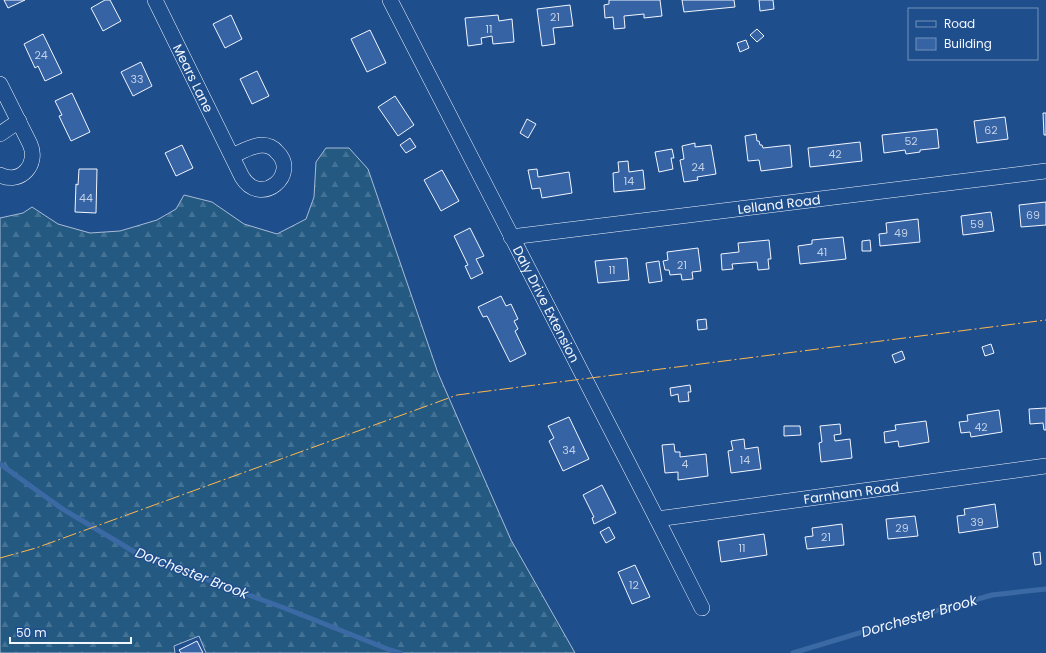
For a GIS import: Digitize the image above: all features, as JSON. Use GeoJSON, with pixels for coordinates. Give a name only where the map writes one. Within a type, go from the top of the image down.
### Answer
{"type":"FeatureCollection","features":[{"type":"Feature","properties":{"kind":"street","name":"Mears Lane"},"geometry":{"type":"LineString","coordinates":[[156,0],[232,156]]}},
{"type":"Feature","properties":{"kind":"street","name":"Daly Drive Extension"},"geometry":{"type":"LineString","coordinates":[[390,0],[702,608]]}},
{"type":"Feature","properties":{"kind":"street"},"geometry":{"type":"LineString","coordinates":[[0,84],[32,148],[33,153],[32,162],[28,170],[16,177],[7,178],[0,175]]}},
{"type":"Feature","properties":{"kind":"street"},"geometry":{"type":"LineString","coordinates":[[0,134],[19,121]]}},
{"type":"Feature","properties":{"kind":"street","name":"Lelland Road"},"geometry":{"type":"LineString","coordinates":[[511,237],[1046,171]]}},
{"type":"Feature","properties":{"kind":"street","name":"Farnham Road"},"geometry":{"type":"LineString","coordinates":[[657,519],[1046,466]]}},
{"type":"Feature","properties":{"kind":"green space"},"geometry":{"type":"Polygon","coordinates":[[[326,148],[349,148],[368,169],[438,373],[511,540],[575,653],[206,653],[199,636],[174,646],[175,653],[0,653],[0,218],[23,213],[32,207],[58,224],[90,233],[120,231],[157,220],[176,209],[184,195],[212,202],[244,224],[277,234],[306,219],[314,197],[316,162],[326,148]]]}},
{"type":"Feature","properties":{"kind":"building"},"geometry":{"type":"Polygon","coordinates":[[[4,0],[25,0],[8,8],[4,0]]]}},
{"type":"Feature","properties":{"kind":"building"},"geometry":{"type":"Polygon","coordinates":[[[105,0],[110,0],[121,21],[103,31],[91,8],[105,0]]]}},
{"type":"Feature","properties":{"kind":"building"},"geometry":{"type":"Polygon","coordinates":[[[609,0],[660,0],[662,16],[644,18],[644,14],[624,16],[625,28],[614,29],[613,17],[605,18],[604,5],[609,4],[609,0]]]}},
{"type":"Feature","properties":{"kind":"building"},"geometry":{"type":"Polygon","coordinates":[[[682,0],[734,0],[735,7],[684,12],[682,0]]]}},
{"type":"Feature","properties":{"kind":"building"},"geometry":{"type":"Polygon","coordinates":[[[759,0],[773,0],[774,9],[760,11],[759,0]]]}},
{"type":"Feature","properties":{"kind":"building"},"geometry":{"type":"Polygon","coordinates":[[[570,5],[573,26],[553,28],[555,44],[542,46],[537,9],[570,5]]]}},
{"type":"Feature","properties":{"kind":"building"},"geometry":{"type":"Polygon","coordinates":[[[231,15],[242,39],[225,48],[213,24],[231,15]]]}},
{"type":"Feature","properties":{"kind":"building"},"geometry":{"type":"Polygon","coordinates":[[[498,15],[499,21],[512,19],[514,42],[493,44],[492,36],[481,38],[482,44],[468,46],[465,18],[498,15]]]}},
{"type":"Feature","properties":{"kind":"building"},"geometry":{"type":"Polygon","coordinates":[[[757,29],[764,36],[757,42],[750,35],[757,29]]]}},
{"type":"Feature","properties":{"kind":"building"},"geometry":{"type":"Polygon","coordinates":[[[370,30],[386,63],[367,72],[351,39],[370,30]]]}},
{"type":"Feature","properties":{"kind":"building"},"geometry":{"type":"Polygon","coordinates":[[[43,34],[62,73],[45,81],[38,66],[35,68],[24,44],[43,34]]]}},
{"type":"Feature","properties":{"kind":"building"},"geometry":{"type":"Polygon","coordinates":[[[746,40],[749,48],[740,52],[737,43],[746,40]]]}},
{"type":"Feature","properties":{"kind":"building"},"geometry":{"type":"Polygon","coordinates":[[[141,62],[152,86],[133,96],[121,72],[141,62]]]}},
{"type":"Feature","properties":{"kind":"building"},"geometry":{"type":"Polygon","coordinates":[[[257,71],[269,96],[252,104],[240,79],[257,71]]]}},
{"type":"Feature","properties":{"kind":"building"},"geometry":{"type":"Polygon","coordinates":[[[72,93],[90,132],[71,141],[59,116],[62,115],[55,101],[72,93]]]}},
{"type":"Feature","properties":{"kind":"building"},"geometry":{"type":"Polygon","coordinates":[[[395,96],[414,125],[398,136],[378,107],[395,96]]]}},
{"type":"Feature","properties":{"kind":"building"},"geometry":{"type":"Polygon","coordinates":[[[1043,113],[1046,113],[1046,135],[1044,135],[1043,113]]]}},
{"type":"Feature","properties":{"kind":"building"},"geometry":{"type":"Polygon","coordinates":[[[1005,117],[1008,139],[977,143],[974,121],[1005,117]]]}},
{"type":"Feature","properties":{"kind":"building"},"geometry":{"type":"Polygon","coordinates":[[[527,119],[536,124],[528,138],[520,133],[527,119]]]}},
{"type":"Feature","properties":{"kind":"building"},"geometry":{"type":"Polygon","coordinates":[[[937,129],[939,148],[920,150],[920,152],[906,154],[905,150],[884,153],[882,135],[937,129]]]}},
{"type":"Feature","properties":{"kind":"building"},"geometry":{"type":"Polygon","coordinates":[[[756,134],[757,141],[759,141],[763,148],[790,145],[792,167],[761,171],[759,160],[748,161],[745,136],[756,134]]]}},
{"type":"Feature","properties":{"kind":"building"},"geometry":{"type":"Polygon","coordinates":[[[410,138],[416,147],[406,153],[400,145],[410,138]]]}},
{"type":"Feature","properties":{"kind":"building"},"geometry":{"type":"Polygon","coordinates":[[[860,142],[862,161],[810,167],[808,148],[860,142]]]}},
{"type":"Feature","properties":{"kind":"building"},"geometry":{"type":"Polygon","coordinates":[[[695,143],[695,147],[711,145],[716,174],[697,177],[698,180],[684,182],[680,160],[684,159],[682,146],[695,143]]]}},
{"type":"Feature","properties":{"kind":"building"},"geometry":{"type":"Polygon","coordinates":[[[182,145],[193,168],[176,176],[165,153],[182,145]]]}},
{"type":"Feature","properties":{"kind":"building"},"geometry":{"type":"Polygon","coordinates":[[[672,149],[674,158],[671,158],[673,169],[659,172],[655,152],[672,149]]]}},
{"type":"Feature","properties":{"kind":"building"},"geometry":{"type":"Polygon","coordinates":[[[628,161],[629,172],[643,170],[645,189],[614,192],[613,173],[619,172],[618,162],[628,161]]]}},
{"type":"Feature","properties":{"kind":"building"},"geometry":{"type":"Polygon","coordinates":[[[79,169],[97,169],[96,213],[75,212],[76,184],[78,185],[79,169]]]}},
{"type":"Feature","properties":{"kind":"building"},"geometry":{"type":"Polygon","coordinates":[[[537,169],[538,177],[569,172],[572,193],[542,198],[540,188],[532,189],[528,170],[537,169]]]}},
{"type":"Feature","properties":{"kind":"building"},"geometry":{"type":"Polygon","coordinates":[[[442,170],[459,201],[441,211],[424,180],[442,170]]]}},
{"type":"Feature","properties":{"kind":"building"},"geometry":{"type":"Polygon","coordinates":[[[1046,202],[1046,225],[1021,227],[1019,205],[1046,202]]]}},
{"type":"Feature","properties":{"kind":"building"},"geometry":{"type":"Polygon","coordinates":[[[991,212],[994,231],[963,235],[961,216],[991,212]]]}},
{"type":"Feature","properties":{"kind":"building"},"geometry":{"type":"Polygon","coordinates":[[[918,219],[920,242],[880,246],[879,234],[887,233],[886,223],[918,219]]]}},
{"type":"Feature","properties":{"kind":"building"},"geometry":{"type":"Polygon","coordinates":[[[470,228],[484,256],[476,259],[483,273],[471,279],[465,266],[468,265],[454,236],[470,228]]]}},
{"type":"Feature","properties":{"kind":"building"},"geometry":{"type":"Polygon","coordinates":[[[843,237],[846,259],[800,264],[798,246],[812,244],[812,240],[843,237]]]}},
{"type":"Feature","properties":{"kind":"building"},"geometry":{"type":"Polygon","coordinates":[[[769,240],[771,259],[768,259],[769,269],[758,270],[757,262],[732,264],[733,269],[722,270],[721,254],[739,252],[738,243],[769,240]]]}},
{"type":"Feature","properties":{"kind":"building"},"geometry":{"type":"Polygon","coordinates":[[[870,240],[871,251],[862,251],[862,241],[870,240]]]}},
{"type":"Feature","properties":{"kind":"building"},"geometry":{"type":"Polygon","coordinates":[[[698,248],[701,271],[692,272],[693,279],[682,280],[681,274],[670,275],[669,270],[665,270],[663,261],[668,260],[667,252],[698,248]]]}},
{"type":"Feature","properties":{"kind":"building"},"geometry":{"type":"Polygon","coordinates":[[[627,258],[629,280],[598,283],[595,261],[627,258]]]}},
{"type":"Feature","properties":{"kind":"building"},"geometry":{"type":"Polygon","coordinates":[[[659,261],[662,281],[649,283],[646,263],[659,261]]]}},
{"type":"Feature","properties":{"kind":"building"},"geometry":{"type":"Polygon","coordinates":[[[501,296],[506,306],[511,304],[518,319],[514,321],[518,329],[515,331],[526,354],[510,362],[487,316],[483,317],[478,307],[501,296]]]}},
{"type":"Feature","properties":{"kind":"building"},"geometry":{"type":"Polygon","coordinates":[[[706,319],[707,329],[698,330],[697,320],[706,319]]]}},
{"type":"Feature","properties":{"kind":"building"},"geometry":{"type":"Polygon","coordinates":[[[991,344],[994,353],[985,356],[982,347],[991,344]]]}},
{"type":"Feature","properties":{"kind":"building"},"geometry":{"type":"Polygon","coordinates":[[[902,351],[905,359],[895,363],[892,355],[902,351]]]}},
{"type":"Feature","properties":{"kind":"building"},"geometry":{"type":"Polygon","coordinates":[[[690,385],[691,392],[688,392],[689,401],[679,402],[678,394],[671,396],[670,388],[690,385]]]}},
{"type":"Feature","properties":{"kind":"building"},"geometry":{"type":"Polygon","coordinates":[[[1046,408],[1046,430],[1044,430],[1043,423],[1030,424],[1029,409],[1046,408]]]}},
{"type":"Feature","properties":{"kind":"building"},"geometry":{"type":"Polygon","coordinates":[[[999,410],[1002,432],[971,437],[970,432],[961,433],[959,422],[968,421],[967,415],[999,410]]]}},
{"type":"Feature","properties":{"kind":"building"},"geometry":{"type":"Polygon","coordinates":[[[569,417],[589,459],[563,471],[549,441],[554,438],[548,426],[569,417]]]}},
{"type":"Feature","properties":{"kind":"building"},"geometry":{"type":"Polygon","coordinates":[[[926,421],[929,442],[899,447],[898,441],[885,443],[884,432],[896,430],[895,425],[926,421]]]}},
{"type":"Feature","properties":{"kind":"building"},"geometry":{"type":"Polygon","coordinates":[[[840,424],[841,434],[834,435],[835,441],[850,439],[852,458],[821,462],[819,443],[822,442],[820,426],[840,424]]]}},
{"type":"Feature","properties":{"kind":"building"},"geometry":{"type":"Polygon","coordinates":[[[784,426],[800,426],[801,435],[784,436],[784,426]]]}},
{"type":"Feature","properties":{"kind":"building"},"geometry":{"type":"Polygon","coordinates":[[[744,439],[745,449],[758,447],[761,469],[731,473],[728,451],[733,450],[731,441],[744,439]]]}},
{"type":"Feature","properties":{"kind":"building"},"geometry":{"type":"Polygon","coordinates":[[[674,444],[675,452],[680,452],[680,457],[706,454],[708,476],[678,480],[678,472],[665,473],[662,445],[674,444]]]}},
{"type":"Feature","properties":{"kind":"building"},"geometry":{"type":"Polygon","coordinates":[[[602,485],[616,513],[594,524],[592,518],[594,517],[583,495],[602,485]]]}},
{"type":"Feature","properties":{"kind":"building"},"geometry":{"type":"Polygon","coordinates":[[[995,504],[998,527],[959,533],[957,516],[965,515],[964,509],[995,504]]]}},
{"type":"Feature","properties":{"kind":"building"},"geometry":{"type":"Polygon","coordinates":[[[915,516],[918,536],[888,539],[886,519],[915,516]]]}},
{"type":"Feature","properties":{"kind":"building"},"geometry":{"type":"Polygon","coordinates":[[[842,524],[844,545],[807,549],[805,537],[813,536],[812,528],[842,524]]]}},
{"type":"Feature","properties":{"kind":"building"},"geometry":{"type":"Polygon","coordinates":[[[609,527],[615,538],[606,543],[600,532],[609,527]]]}},
{"type":"Feature","properties":{"kind":"building"},"geometry":{"type":"Polygon","coordinates":[[[764,534],[767,555],[721,562],[718,541],[764,534]]]}},
{"type":"Feature","properties":{"kind":"building"},"geometry":{"type":"Polygon","coordinates":[[[1040,552],[1041,564],[1035,565],[1033,553],[1040,552]]]}},
{"type":"Feature","properties":{"kind":"building"},"geometry":{"type":"Polygon","coordinates":[[[635,565],[650,597],[632,604],[618,572],[635,565]]]}},
{"type":"Feature","properties":{"kind":"building"},"geometry":{"type":"Polygon","coordinates":[[[197,641],[203,653],[181,653],[179,650],[197,641]]]}},
{"type":"Feature","properties":{"kind":"waterway","name":"Dorchester Brook"},"geometry":{"type":"LineString","coordinates":[[0,464],[61,508],[138,554],[287,609],[400,653]]}},
{"type":"Feature","properties":{"kind":"waterway","name":"Dorchester Brook"},"geometry":{"type":"LineString","coordinates":[[793,653],[992,595],[1046,589]]}},
{"type":"Feature","properties":{"kind":"power"},"geometry":{"type":"LineString","coordinates":[[0,558],[36,548],[457,395],[1046,320]]}}]}
